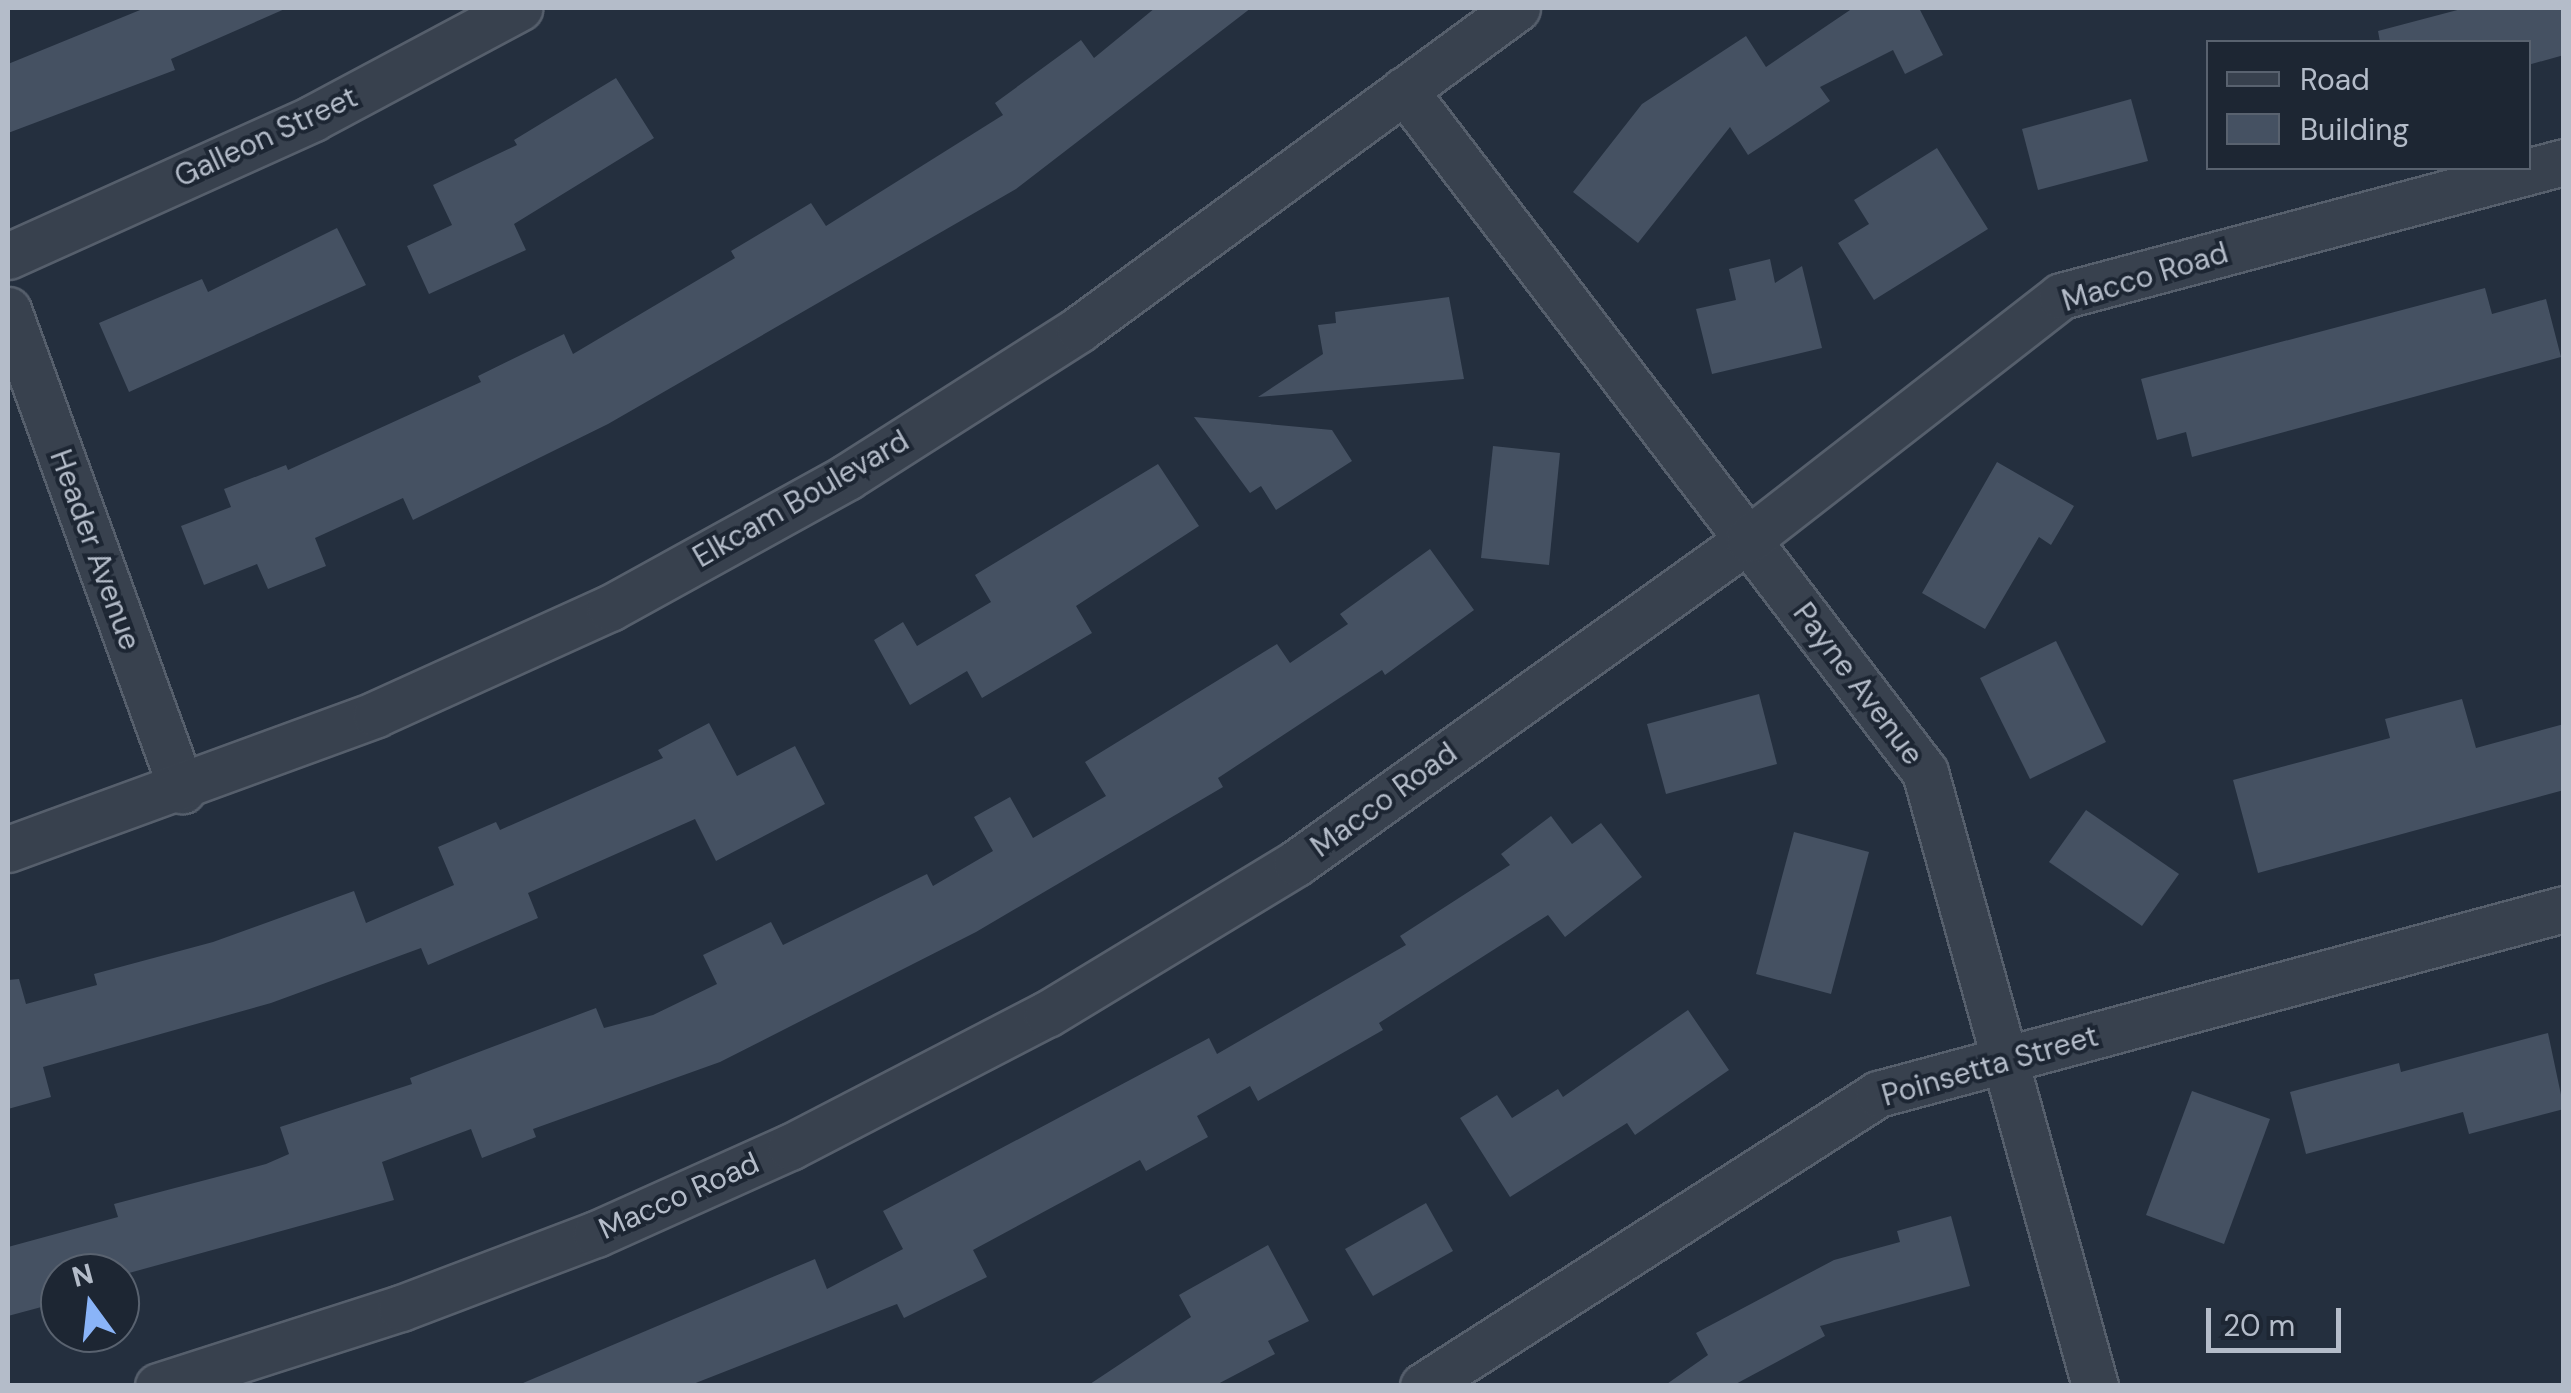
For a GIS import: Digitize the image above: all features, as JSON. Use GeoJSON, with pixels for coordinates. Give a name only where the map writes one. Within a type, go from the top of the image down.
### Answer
{"type":"FeatureCollection","features":[{"type":"Feature","properties":{"kind":"street","name":"Galleon Street"},"geometry":{"type":"LineString","coordinates":[[8,256],[313,118],[519,8]]}},
{"type":"Feature","properties":{"kind":"street","name":"Elkcam Boulevard"},"geometry":{"type":"LineString","coordinates":[[8,850],[182,790],[376,714],[610,608],[847,477],[1080,330],[1517,8]]}},
{"type":"Feature","properties":{"kind":"street","name":"Payne Avenue"},"geometry":{"type":"LineString","coordinates":[[1404,90],[1925,772],[2094,1386]]}},
{"type":"Feature","properties":{"kind":"street","name":"Macco Road"},"geometry":{"type":"LineString","coordinates":[[158,1386],[401,1308],[596,1234],[790,1147],[1047,1014],[1296,863],[1749,539],[2061,296],[2564,162]]}},
{"type":"Feature","properties":{"kind":"street","name":"Header Avenue"},"geometry":{"type":"LineString","coordinates":[[8,310],[182,790]]}},
{"type":"Feature","properties":{"kind":"street","name":"Poinsetta Street"},"geometry":{"type":"LineString","coordinates":[[1423,1386],[1878,1094],[2564,909]]}},
{"type":"Feature","properties":{"kind":"building"},"geometry":{"type":"Polygon","coordinates":[[[145,8],[287,8],[171,59],[175,70],[8,133],[8,64],[145,8]]]}},
{"type":"Feature","properties":{"kind":"building"},"geometry":{"type":"Polygon","coordinates":[[[1155,8],[1251,8],[1016,189],[608,424],[413,520],[403,498],[315,538],[326,566],[268,589],[257,564],[204,585],[181,526],[231,507],[224,489],[286,465],[288,470],[481,382],[478,376],[564,334],[573,354],[735,258],[731,251],[811,203],[826,226],[1003,115],[995,103],[1081,40],[1094,58],[1155,8]]]}},
{"type":"Feature","properties":{"kind":"building"},"geometry":{"type":"Polygon","coordinates":[[[1853,8],[1919,8],[1943,55],[1905,74],[1893,50],[1820,87],[1830,101],[1748,155],[1730,127],[1638,243],[1573,192],[1642,104],[1746,36],[1766,67],[1853,8]]]}},
{"type":"Feature","properties":{"kind":"building"},"geometry":{"type":"Polygon","coordinates":[[[2465,8],[2564,8],[2564,55],[2531,64],[2531,40],[2380,40],[2378,31],[2465,8]]]}},
{"type":"Feature","properties":{"kind":"building"},"geometry":{"type":"Polygon","coordinates":[[[616,78],[654,138],[514,224],[526,250],[429,294],[407,246],[452,225],[433,185],[517,145],[514,140],[616,78]]]}},
{"type":"Feature","properties":{"kind":"building"},"geometry":{"type":"Polygon","coordinates":[[[2131,99],[2148,161],[2038,190],[2022,129],[2131,99]]]}},
{"type":"Feature","properties":{"kind":"building"},"geometry":{"type":"Polygon","coordinates":[[[1937,148],[1988,229],[1874,300],[1838,243],[1869,224],[1854,200],[1937,148]]]}},
{"type":"Feature","properties":{"kind":"building"},"geometry":{"type":"Polygon","coordinates":[[[337,228],[366,285],[129,392],[99,323],[202,279],[208,292],[337,228]]]}},
{"type":"Feature","properties":{"kind":"building"},"geometry":{"type":"Polygon","coordinates":[[[1770,259],[1775,283],[1802,266],[1822,348],[1712,374],[1696,309],[1736,300],[1729,269],[1770,259]]]}},
{"type":"Feature","properties":{"kind":"building"},"geometry":{"type":"Polygon","coordinates":[[[2485,288],[2492,314],[2546,299],[2561,357],[2192,457],[2186,432],[2157,440],[2141,379],[2485,288]]]}},
{"type":"Feature","properties":{"kind":"building"},"geometry":{"type":"Polygon","coordinates":[[[1449,297],[1464,379],[1258,397],[1323,354],[1318,325],[1336,323],[1335,312],[1449,297]]]}},
{"type":"Feature","properties":{"kind":"building"},"geometry":{"type":"Polygon","coordinates":[[[1194,417],[1332,430],[1352,461],[1276,510],[1261,486],[1250,493],[1194,417]]]}},
{"type":"Feature","properties":{"kind":"building"},"geometry":{"type":"Polygon","coordinates":[[[1493,446],[1560,453],[1549,565],[1481,558],[1493,446]]]}},
{"type":"Feature","properties":{"kind":"building"},"geometry":{"type":"Polygon","coordinates":[[[1997,462],[2074,506],[2051,545],[2039,537],[1985,629],[1922,593],[1997,462]]]}},
{"type":"Feature","properties":{"kind":"building"},"geometry":{"type":"Polygon","coordinates":[[[1158,464],[1199,526],[1076,606],[1092,633],[982,698],[967,671],[910,705],[874,640],[903,622],[917,646],[991,602],[975,575],[1158,464]]]}},
{"type":"Feature","properties":{"kind":"building"},"geometry":{"type":"Polygon","coordinates":[[[1430,549],[1474,610],[1385,675],[1382,670],[1218,778],[1223,787],[976,932],[720,1062],[533,1129],[536,1137],[482,1158],[471,1129],[382,1162],[394,1200],[140,1270],[140,1253],[40,1253],[40,1307],[8,1316],[8,1247],[118,1217],[114,1204],[266,1164],[289,1154],[280,1127],[412,1084],[410,1078],[596,1008],[604,1028],[653,1015],[717,984],[703,955],[771,922],[783,945],[927,874],[933,886],[993,851],[974,817],[1010,797],[1033,838],[1106,796],[1085,762],[1277,644],[1290,663],[1348,624],[1340,614],[1430,549]]]}},
{"type":"Feature","properties":{"kind":"building"},"geometry":{"type":"Polygon","coordinates":[[[2056,641],[2106,742],[2030,779],[1980,678],[2056,641]]]}},
{"type":"Feature","properties":{"kind":"building"},"geometry":{"type":"Polygon","coordinates":[[[1759,694],[1777,764],[1666,794],[1647,724],[1759,694]]]}},
{"type":"Feature","properties":{"kind":"building"},"geometry":{"type":"Polygon","coordinates":[[[2462,699],[2476,748],[2564,724],[2564,790],[2258,873],[2233,780],[2390,738],[2385,719],[2462,699]]]}},
{"type":"Feature","properties":{"kind":"building"},"geometry":{"type":"Polygon","coordinates":[[[709,723],[737,776],[795,746],[825,804],[716,861],[695,819],[528,893],[538,918],[428,965],[421,948],[271,1003],[43,1067],[51,1097],[8,1109],[8,980],[19,979],[26,1004],[97,985],[94,974],[213,942],[354,891],[366,923],[454,885],[438,847],[496,822],[500,830],[663,758],[658,750],[709,723]]]}},
{"type":"Feature","properties":{"kind":"building"},"geometry":{"type":"Polygon","coordinates":[[[2086,810],[2179,874],[2142,926],[2049,862],[2086,810]]]}},
{"type":"Feature","properties":{"kind":"building"},"geometry":{"type":"Polygon","coordinates":[[[1551,816],[1572,844],[1601,823],[1642,877],[1565,937],[1548,915],[1379,1023],[1383,1030],[1258,1101],[1250,1086],[1197,1116],[1208,1137],[1146,1171],[1140,1160],[973,1250],[987,1277],[904,1318],[897,1304],[688,1386],[516,1386],[815,1259],[827,1289],[903,1249],[883,1211],[1209,1038],[1217,1054],[1406,945],[1400,936],[1510,865],[1501,854],[1551,816]]]}},
{"type":"Feature","properties":{"kind":"building"},"geometry":{"type":"Polygon","coordinates":[[[1794,832],[1869,852],[1831,994],[1756,974],[1794,832]]]}},
{"type":"Feature","properties":{"kind":"building"},"geometry":{"type":"Polygon","coordinates":[[[1688,1010],[1729,1070],[1635,1135],[1627,1123],[1510,1197],[1460,1118],[1497,1095],[1512,1118],[1558,1089],[1563,1097],[1688,1010]]]}},
{"type":"Feature","properties":{"kind":"building"},"geometry":{"type":"Polygon","coordinates":[[[2548,1033],[2564,1109],[2469,1134],[2463,1112],[2306,1154],[2290,1092],[2399,1063],[2401,1072],[2548,1033]]]}},
{"type":"Feature","properties":{"kind":"building"},"geometry":{"type":"Polygon","coordinates":[[[2192,1091],[2270,1119],[2224,1244],[2146,1215],[2192,1091]]]}},
{"type":"Feature","properties":{"kind":"building"},"geometry":{"type":"Polygon","coordinates":[[[1426,1203],[1453,1251],[1373,1296],[1345,1249],[1426,1203]]]}},
{"type":"Feature","properties":{"kind":"building"},"geometry":{"type":"Polygon","coordinates":[[[1951,1216],[1970,1286],[1820,1326],[1825,1336],[1732,1386],[1664,1386],[1708,1355],[1696,1333],[1834,1260],[1900,1242],[1897,1231],[1951,1216]]]}},
{"type":"Feature","properties":{"kind":"building"},"geometry":{"type":"Polygon","coordinates":[[[1268,1245],[1309,1321],[1268,1341],[1275,1354],[1214,1386],[1087,1386],[1191,1317],[1179,1295],[1268,1245]]]}}]}
